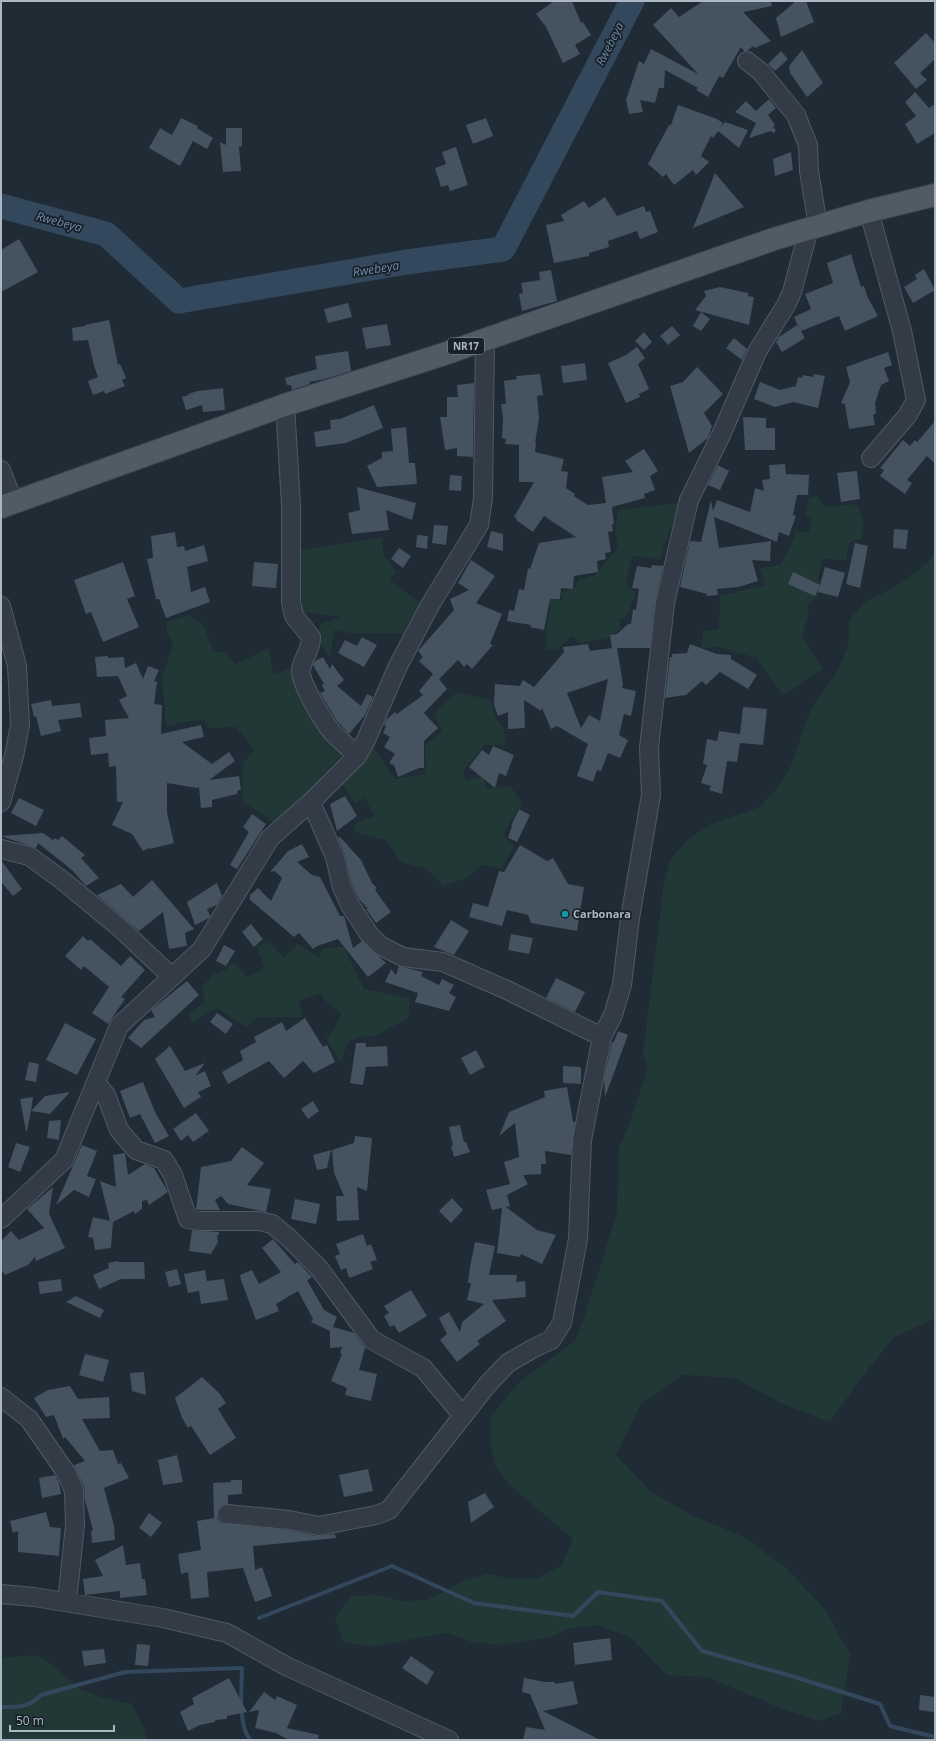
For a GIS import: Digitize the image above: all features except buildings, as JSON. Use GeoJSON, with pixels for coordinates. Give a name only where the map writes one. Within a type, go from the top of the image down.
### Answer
{"type":"FeatureCollection","features":[{"type":"Feature","properties":{"kind":"main road","name":"NR17"},"geometry":{"type":"LineString","coordinates":[[7,504],[164,450],[285,405],[485,339],[814,227],[869,211],[935,195]]}},
{"type":"Feature","properties":{"kind":"street"},"geometry":{"type":"LineString","coordinates":[[227,1514],[289,1520],[319,1526],[376,1515],[389,1510],[463,1416],[508,1363],[551,1340],[562,1323],[578,1239],[582,1140],[602,1037],[613,1015],[622,985],[630,918],[651,795],[649,748],[665,603],[689,500],[721,435],[757,352],[786,305],[792,292],[814,227],[808,144],[796,115],[761,72],[748,61]]}},
{"type":"Feature","properties":{"kind":"street"},"geometry":{"type":"LineString","coordinates":[[869,211],[902,331],[916,400],[907,416],[871,458]]}},
{"type":"Feature","properties":{"kind":"street"},"geometry":{"type":"LineString","coordinates":[[1,1219],[64,1160],[119,1026],[202,949],[270,838],[311,802],[357,756],[366,740],[397,668],[430,605],[479,525],[483,498],[485,339]]}},
{"type":"Feature","properties":{"kind":"street"},"geometry":{"type":"LineString","coordinates":[[285,405],[291,505],[292,607],[294,616],[312,637],[311,647],[301,668],[302,676],[306,689],[332,731],[357,756]]}},
{"type":"Feature","properties":{"kind":"street"},"geometry":{"type":"LineString","coordinates":[[1,470],[7,504]]}},
{"type":"Feature","properties":{"kind":"street"},"geometry":{"type":"LineString","coordinates":[[1,606],[17,666],[20,725],[14,756],[1,802]]}},
{"type":"Feature","properties":{"kind":"street"},"geometry":{"type":"LineString","coordinates":[[311,802],[336,857],[344,893],[369,934],[381,946],[403,957],[443,962],[507,990],[602,1037]]}},
{"type":"Feature","properties":{"kind":"street"},"geometry":{"type":"LineString","coordinates":[[1,849],[29,856],[62,880],[120,928],[172,977]]}},
{"type":"Feature","properties":{"kind":"street"},"geometry":{"type":"LineString","coordinates":[[96,1083],[106,1095],[119,1130],[136,1150],[164,1160],[173,1175],[188,1219],[200,1221],[259,1221],[272,1224],[289,1238],[318,1267],[372,1340],[423,1368],[463,1416]]}},
{"type":"Feature","properties":{"kind":"street"},"geometry":{"type":"LineString","coordinates":[[1,1397],[29,1418],[67,1474],[74,1491],[75,1524],[67,1602]]}},
{"type":"Feature","properties":{"kind":"street"},"geometry":{"type":"LineString","coordinates":[[1,1594],[34,1596],[163,1618],[227,1632],[286,1666],[449,1740]]}},
{"type":"Feature","properties":{"kind":"green space"},"geometry":{"type":"Polygon","coordinates":[[[818,496],[824,507],[857,504],[864,522],[861,539],[849,543],[846,560],[822,559],[818,578],[821,586],[817,597],[808,605],[809,612],[802,636],[823,669],[783,695],[757,658],[717,647],[702,648],[703,631],[719,629],[720,596],[765,585],[760,568],[780,565],[791,545],[796,531],[809,533],[811,516],[805,517],[809,498],[818,496]]]}},
{"type":"Feature","properties":{"kind":"green space"},"geometry":{"type":"Polygon","coordinates":[[[679,503],[660,559],[632,556],[626,584],[636,593],[627,616],[619,619],[621,629],[606,639],[580,643],[573,636],[557,650],[546,649],[546,631],[550,606],[549,599],[562,600],[562,592],[575,588],[578,580],[595,575],[618,547],[615,534],[618,510],[679,503]]]}},
{"type":"Feature","properties":{"kind":"green space"},"geometry":{"type":"Polygon","coordinates":[[[382,537],[383,554],[397,572],[389,579],[420,603],[403,633],[349,633],[334,630],[330,658],[319,642],[320,624],[342,617],[302,612],[301,552],[297,551],[382,537]]]}},
{"type":"Feature","properties":{"kind":"green space"},"geometry":{"type":"Polygon","coordinates":[[[935,552],[935,1318],[893,1338],[859,1381],[830,1422],[783,1404],[734,1378],[682,1375],[641,1404],[616,1455],[651,1492],[694,1516],[744,1537],[786,1568],[824,1608],[850,1654],[841,1713],[820,1721],[783,1709],[707,1677],[667,1675],[631,1638],[598,1625],[572,1628],[549,1637],[499,1645],[472,1642],[449,1633],[368,1647],[342,1641],[335,1617],[352,1596],[378,1595],[402,1601],[427,1600],[463,1581],[488,1574],[513,1579],[539,1578],[562,1565],[573,1539],[513,1488],[496,1468],[490,1442],[490,1417],[520,1381],[576,1340],[585,1315],[617,1212],[619,1148],[629,1124],[648,1068],[643,1055],[664,882],[671,858],[690,838],[711,824],[760,807],[778,787],[792,764],[810,711],[836,673],[848,647],[849,620],[866,601],[889,590],[911,576],[930,560],[935,552]]]}},
{"type":"Feature","properties":{"kind":"green space"},"geometry":{"type":"Polygon","coordinates":[[[189,615],[204,626],[213,652],[224,652],[236,664],[269,648],[273,675],[292,668],[345,752],[276,824],[242,801],[243,763],[254,750],[236,727],[208,728],[204,719],[166,726],[162,676],[173,645],[167,633],[166,622],[189,615]]]}},
{"type":"Feature","properties":{"kind":"green space"},"geometry":{"type":"Polygon","coordinates":[[[456,693],[490,699],[497,720],[504,727],[505,745],[485,745],[463,771],[466,780],[484,776],[487,789],[510,786],[522,802],[503,835],[514,846],[502,869],[481,865],[469,877],[443,886],[427,869],[401,862],[386,840],[354,832],[357,822],[374,816],[365,798],[355,803],[342,783],[373,747],[395,779],[426,774],[425,745],[442,731],[434,714],[456,693]]]}},
{"type":"Feature","properties":{"kind":"green space"},"geometry":{"type":"Polygon","coordinates":[[[269,942],[284,957],[298,944],[319,957],[323,948],[344,947],[364,989],[410,998],[408,1018],[376,1036],[360,1037],[349,1041],[340,1062],[326,1038],[333,1030],[342,1014],[323,999],[321,993],[299,1001],[302,1017],[258,1017],[247,1027],[217,1008],[192,1023],[189,1013],[205,1002],[202,988],[212,975],[222,972],[234,963],[248,977],[265,968],[257,947],[269,942]]]}},
{"type":"Feature","properties":{"kind":"green space"},"geometry":{"type":"Polygon","coordinates":[[[37,1655],[58,1669],[76,1687],[100,1697],[132,1704],[145,1730],[147,1740],[1,1740],[1,1658],[37,1655]]]}},
{"type":"Feature","properties":{"kind":"waterway","name":"Rwebeya"},"geometry":{"type":"LineString","coordinates":[[1,206],[106,234],[179,301],[407,262],[503,249],[632,1]]}},
{"type":"Feature","properties":{"kind":"waterway"},"geometry":{"type":"LineString","coordinates":[[259,1618],[392,1566],[474,1603],[573,1616],[598,1592],[662,1601],[702,1651],[795,1677],[880,1704],[890,1726],[935,1737]]}},
{"type":"Feature","properties":{"kind":"waterway"},"geometry":{"type":"LineString","coordinates":[[1,1707],[27,1705],[41,1695],[125,1672],[242,1668],[242,1716],[244,1726],[251,1740]]}},
{"type":"Feature","properties":{"kind":"place","name":"Carbonara"},"geometry":{"type":"Point","coordinates":[565,914]}}]}
